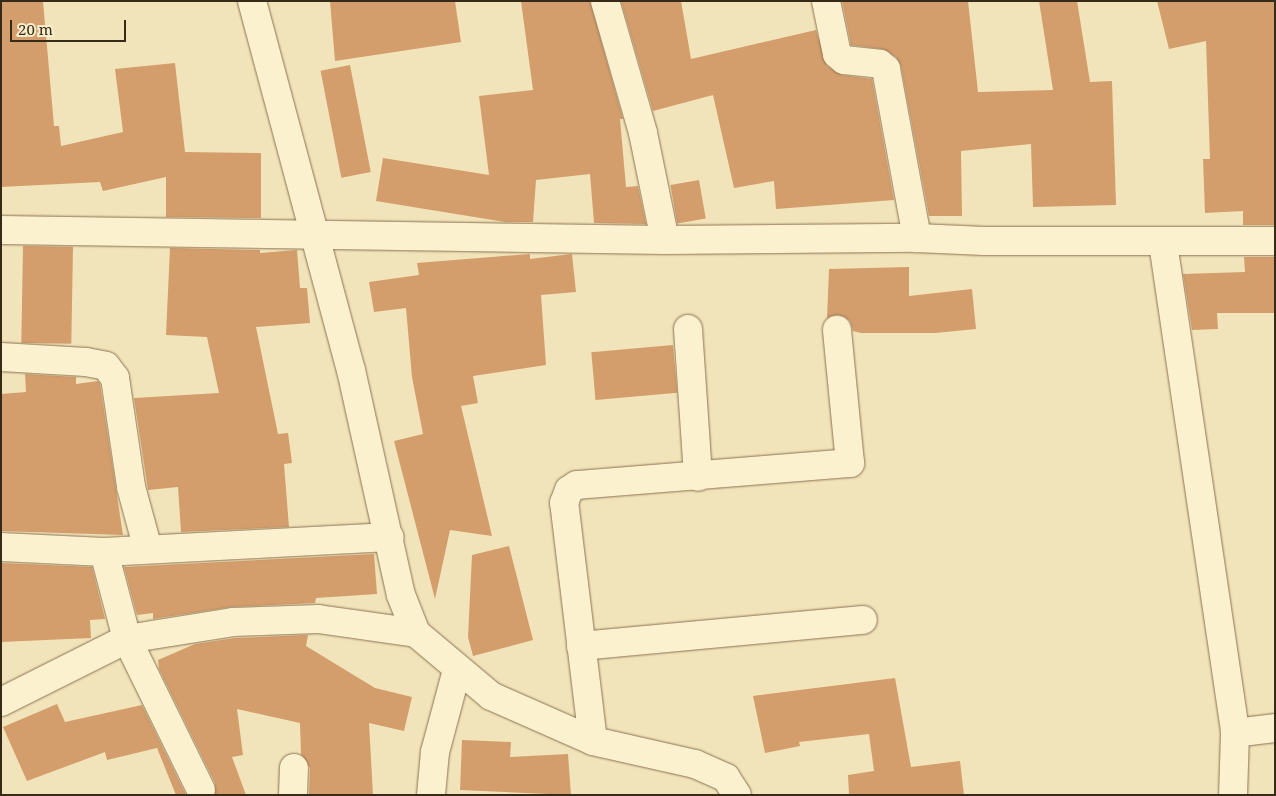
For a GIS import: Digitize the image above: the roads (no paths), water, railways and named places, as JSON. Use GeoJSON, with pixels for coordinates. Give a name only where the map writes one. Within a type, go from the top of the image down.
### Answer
{"type":"FeatureCollection","features":[{"type":"Feature","properties":{"kind":"street"},"geometry":{"type":"LineString","coordinates":[[252,1],[317,234],[390,537],[401,595],[416,633],[457,670],[491,696],[593,741],[695,764],[726,778],[737,795]]}},
{"type":"Feature","properties":{"kind":"street"},"geometry":{"type":"LineString","coordinates":[[605,1],[643,133],[665,240]]}},
{"type":"Feature","properties":{"kind":"street"},"geometry":{"type":"LineString","coordinates":[[826,1],[837,54],[844,60],[880,64],[886,69],[917,238]]}},
{"type":"Feature","properties":{"kind":"street"},"geometry":{"type":"LineString","coordinates":[[1,230],[665,240],[917,238],[1163,243],[1275,241]]}},
{"type":"Feature","properties":{"kind":"street"},"geometry":{"type":"LineString","coordinates":[[1163,243],[1235,733],[1233,795]]}},
{"type":"Feature","properties":{"kind":"street"},"geometry":{"type":"LineString","coordinates":[[688,329],[698,477]]}},
{"type":"Feature","properties":{"kind":"street"},"geometry":{"type":"LineString","coordinates":[[593,741],[564,503],[569,490],[577,485],[698,477],[850,463],[838,330]]}},
{"type":"Feature","properties":{"kind":"street"},"geometry":{"type":"LineString","coordinates":[[1,358],[86,362],[106,366],[115,378],[132,487],[148,548]]}},
{"type":"Feature","properties":{"kind":"street"},"geometry":{"type":"LineString","coordinates":[[1,547],[104,552],[148,548],[390,537]]}},
{"type":"Feature","properties":{"kind":"street"},"geometry":{"type":"LineString","coordinates":[[104,552],[126,639],[201,790]]}},
{"type":"Feature","properties":{"kind":"street"},"geometry":{"type":"LineString","coordinates":[[1,702],[126,639],[233,622],[318,619],[416,633]]}},
{"type":"Feature","properties":{"kind":"street"},"geometry":{"type":"LineString","coordinates":[[580,646],[863,620]]}},
{"type":"Feature","properties":{"kind":"street"},"geometry":{"type":"LineString","coordinates":[[431,795],[435,752],[457,670]]}},
{"type":"Feature","properties":{"kind":"street"},"geometry":{"type":"LineString","coordinates":[[1235,733],[1275,728]]}}]}
